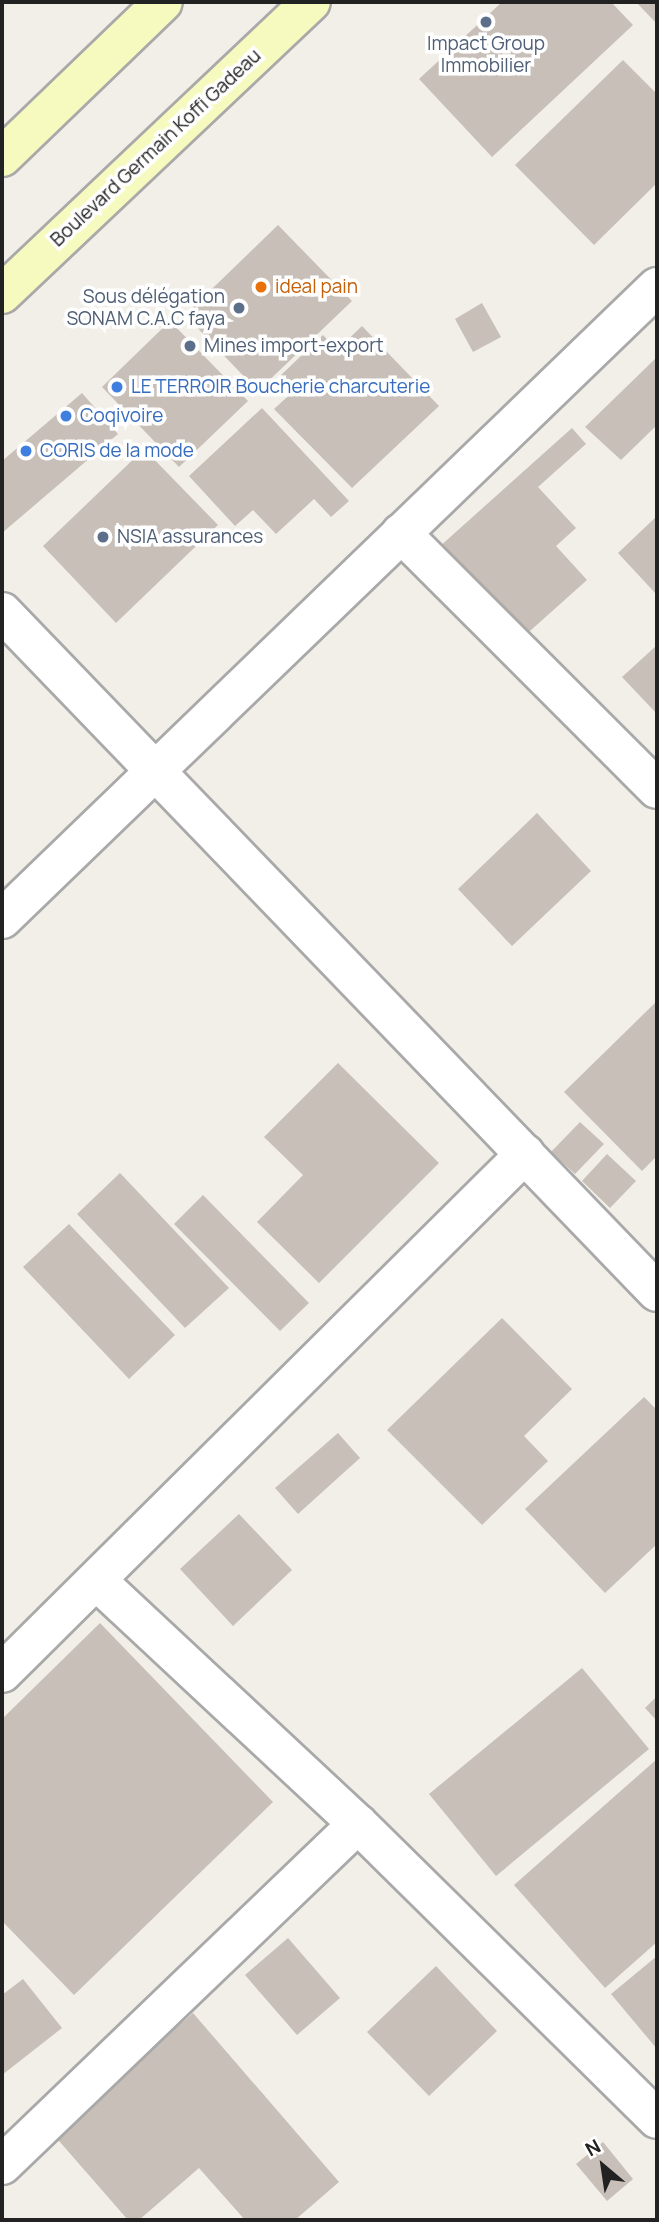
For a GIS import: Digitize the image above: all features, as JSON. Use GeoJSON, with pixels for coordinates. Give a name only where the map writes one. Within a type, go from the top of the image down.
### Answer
{"type":"FeatureCollection","features":[{"type":"Feature","properties":{"kind":"main road"},"geometry":{"type":"LineString","coordinates":[[2,158],[163,2]]}},
{"type":"Feature","properties":{"kind":"main road","name":"Boulevard Germain Koffi Gadeau"},"geometry":{"type":"LineString","coordinates":[[2,294],[311,2]]}},
{"type":"Feature","properties":{"kind":"street"},"geometry":{"type":"LineString","coordinates":[[2,919],[657,286]]}},
{"type":"Feature","properties":{"kind":"street"},"geometry":{"type":"LineString","coordinates":[[401,533],[657,789]]}},
{"type":"Feature","properties":{"kind":"street"},"geometry":{"type":"LineString","coordinates":[[2,612],[657,1292]]}},
{"type":"Feature","properties":{"kind":"street"},"geometry":{"type":"LineString","coordinates":[[2,1673],[526,1154]]}},
{"type":"Feature","properties":{"kind":"street"},"geometry":{"type":"LineString","coordinates":[[97,1581],[358,1824],[657,2119]]}},
{"type":"Feature","properties":{"kind":"street"},"geometry":{"type":"LineString","coordinates":[[2,2165],[358,1824]]}},
{"type":"Feature","properties":{"kind":"building"},"geometry":{"type":"Polygon","coordinates":[[[502,2],[611,2],[633,25],[492,157],[419,79],[502,2]]]}},
{"type":"Feature","properties":{"kind":"building"},"geometry":{"type":"Polygon","coordinates":[[[636,2],[657,2],[657,24],[636,2]]]}},
{"type":"Feature","properties":{"kind":"building"},"geometry":{"type":"Polygon","coordinates":[[[623,60],[657,94],[657,183],[594,245],[515,165],[623,60]]]}},
{"type":"Feature","properties":{"kind":"building"},"geometry":{"type":"Polygon","coordinates":[[[278,225],[352,301],[258,391],[185,315],[278,225]]]}},
{"type":"Feature","properties":{"kind":"building"},"geometry":{"type":"Polygon","coordinates":[[[482,303],[501,337],[473,352],[455,319],[482,303]]]}},
{"type":"Feature","properties":{"kind":"building"},"geometry":{"type":"Polygon","coordinates":[[[170,321],[248,401],[179,467],[102,387],[170,321]]]}},
{"type":"Feature","properties":{"kind":"building"},"geometry":{"type":"Polygon","coordinates":[[[362,326],[439,406],[352,488],[274,409],[296,389],[281,375],[323,335],[337,350],[362,326]]]}},
{"type":"Feature","properties":{"kind":"building"},"geometry":{"type":"Polygon","coordinates":[[[657,357],[657,425],[621,460],[585,427],[657,357]]]}},
{"type":"Feature","properties":{"kind":"building"},"geometry":{"type":"Polygon","coordinates":[[[82,393],[118,434],[2,533],[2,461],[82,393]]]}},
{"type":"Feature","properties":{"kind":"building"},"geometry":{"type":"Polygon","coordinates":[[[262,408],[349,501],[331,517],[314,499],[276,534],[253,510],[235,526],[189,476],[262,408]]]}},
{"type":"Feature","properties":{"kind":"building"},"geometry":{"type":"Polygon","coordinates":[[[572,428],[586,444],[538,487],[576,528],[556,546],[587,580],[521,639],[438,548],[572,428]]]}},
{"type":"Feature","properties":{"kind":"building"},"geometry":{"type":"Polygon","coordinates":[[[144,449],[218,525],[116,623],[43,546],[144,449]]]}},
{"type":"Feature","properties":{"kind":"building"},"geometry":{"type":"Polygon","coordinates":[[[657,516],[657,595],[618,553],[657,516]]]}},
{"type":"Feature","properties":{"kind":"building"},"geometry":{"type":"Polygon","coordinates":[[[657,645],[657,714],[622,677],[657,645]]]}},
{"type":"Feature","properties":{"kind":"building"},"geometry":{"type":"Polygon","coordinates":[[[537,813],[591,871],[512,946],[458,889],[537,813]]]}},
{"type":"Feature","properties":{"kind":"building"},"geometry":{"type":"Polygon","coordinates":[[[657,1001],[657,1156],[642,1171],[564,1092],[657,1001]]]}},
{"type":"Feature","properties":{"kind":"building"},"geometry":{"type":"Polygon","coordinates":[[[338,1063],[439,1163],[319,1283],[257,1222],[303,1175],[264,1137],[338,1063]]]}},
{"type":"Feature","properties":{"kind":"building"},"geometry":{"type":"Polygon","coordinates":[[[580,1122],[604,1144],[575,1174],[551,1152],[580,1122]]]}},
{"type":"Feature","properties":{"kind":"building"},"geometry":{"type":"Polygon","coordinates":[[[607,1154],[636,1181],[610,1208],[582,1181],[607,1154]]]}},
{"type":"Feature","properties":{"kind":"building"},"geometry":{"type":"Polygon","coordinates":[[[120,1173],[229,1288],[185,1328],[77,1214],[120,1173]]]}},
{"type":"Feature","properties":{"kind":"building"},"geometry":{"type":"Polygon","coordinates":[[[203,1195],[309,1303],[280,1331],[174,1224],[203,1195]]]}},
{"type":"Feature","properties":{"kind":"building"},"geometry":{"type":"Polygon","coordinates":[[[69,1224],[175,1335],[129,1379],[23,1267],[69,1224]]]}},
{"type":"Feature","properties":{"kind":"building"},"geometry":{"type":"Polygon","coordinates":[[[502,1318],[572,1389],[524,1436],[548,1461],[482,1525],[387,1430],[502,1318]]]}},
{"type":"Feature","properties":{"kind":"building"},"geometry":{"type":"Polygon","coordinates":[[[644,1397],[657,1410],[657,1544],[605,1593],[525,1509],[644,1397]]]}},
{"type":"Feature","properties":{"kind":"building"},"geometry":{"type":"Polygon","coordinates":[[[338,1433],[360,1458],[298,1514],[275,1488],[338,1433]]]}},
{"type":"Feature","properties":{"kind":"building"},"geometry":{"type":"Polygon","coordinates":[[[239,1514],[292,1570],[233,1626],[180,1569],[239,1514]]]}},
{"type":"Feature","properties":{"kind":"building"},"geometry":{"type":"Polygon","coordinates":[[[100,1623],[273,1802],[74,1995],[2,1921],[2,1719],[100,1623]]]}},
{"type":"Feature","properties":{"kind":"building"},"geometry":{"type":"Polygon","coordinates":[[[582,1668],[649,1749],[496,1876],[429,1794],[582,1668]]]}},
{"type":"Feature","properties":{"kind":"building"},"geometry":{"type":"Polygon","coordinates":[[[657,1696],[657,1721],[645,1708],[657,1696]]]}},
{"type":"Feature","properties":{"kind":"building"},"geometry":{"type":"Polygon","coordinates":[[[657,1759],[657,1942],[605,1988],[514,1885],[657,1759]]]}},
{"type":"Feature","properties":{"kind":"building"},"geometry":{"type":"Polygon","coordinates":[[[288,1938],[340,1998],[297,2035],[245,1975],[288,1938]]]}},
{"type":"Feature","properties":{"kind":"building"},"geometry":{"type":"Polygon","coordinates":[[[657,1956],[657,2049],[611,1994],[657,1956]]]}},
{"type":"Feature","properties":{"kind":"building"},"geometry":{"type":"Polygon","coordinates":[[[436,1966],[497,2031],[429,2096],[367,2032],[436,1966]]]}},
{"type":"Feature","properties":{"kind":"building"},"geometry":{"type":"Polygon","coordinates":[[[23,1979],[62,2028],[2,2075],[2,1995],[23,1979]]]}},
{"type":"Feature","properties":{"kind":"building"},"geometry":{"type":"Polygon","coordinates":[[[193,2013],[339,2182],[295,2220],[245,2220],[199,2168],[139,2220],[128,2220],[53,2134],[193,2013]]]}},
{"type":"Feature","properties":{"kind":"building"},"geometry":{"type":"Polygon","coordinates":[[[603,2142],[633,2179],[607,2201],[576,2164],[603,2142]]]}},
{"type":"Feature","properties":{"kind":"place","name":"Impact Group Immobilier"},"geometry":{"type":"Point","coordinates":[486,22]}},
{"type":"Feature","properties":{"kind":"place","name":"ideal pain"},"geometry":{"type":"Point","coordinates":[261,287]}},
{"type":"Feature","properties":{"kind":"place","name":"Sous délégation SONAM C.A.C faya"},"geometry":{"type":"Point","coordinates":[239,308]}},
{"type":"Feature","properties":{"kind":"place","name":"Mines import-export"},"geometry":{"type":"Point","coordinates":[190,346]}},
{"type":"Feature","properties":{"kind":"place","name":"LE TERROIR Boucherie charcuterie"},"geometry":{"type":"Point","coordinates":[117,387]}},
{"type":"Feature","properties":{"kind":"place","name":"Coqivoire"},"geometry":{"type":"Point","coordinates":[66,416]}},
{"type":"Feature","properties":{"kind":"place","name":"CORIS de la mode"},"geometry":{"type":"Point","coordinates":[26,451]}},
{"type":"Feature","properties":{"kind":"place","name":"NSIA assurances"},"geometry":{"type":"Point","coordinates":[103,537]}}]}
